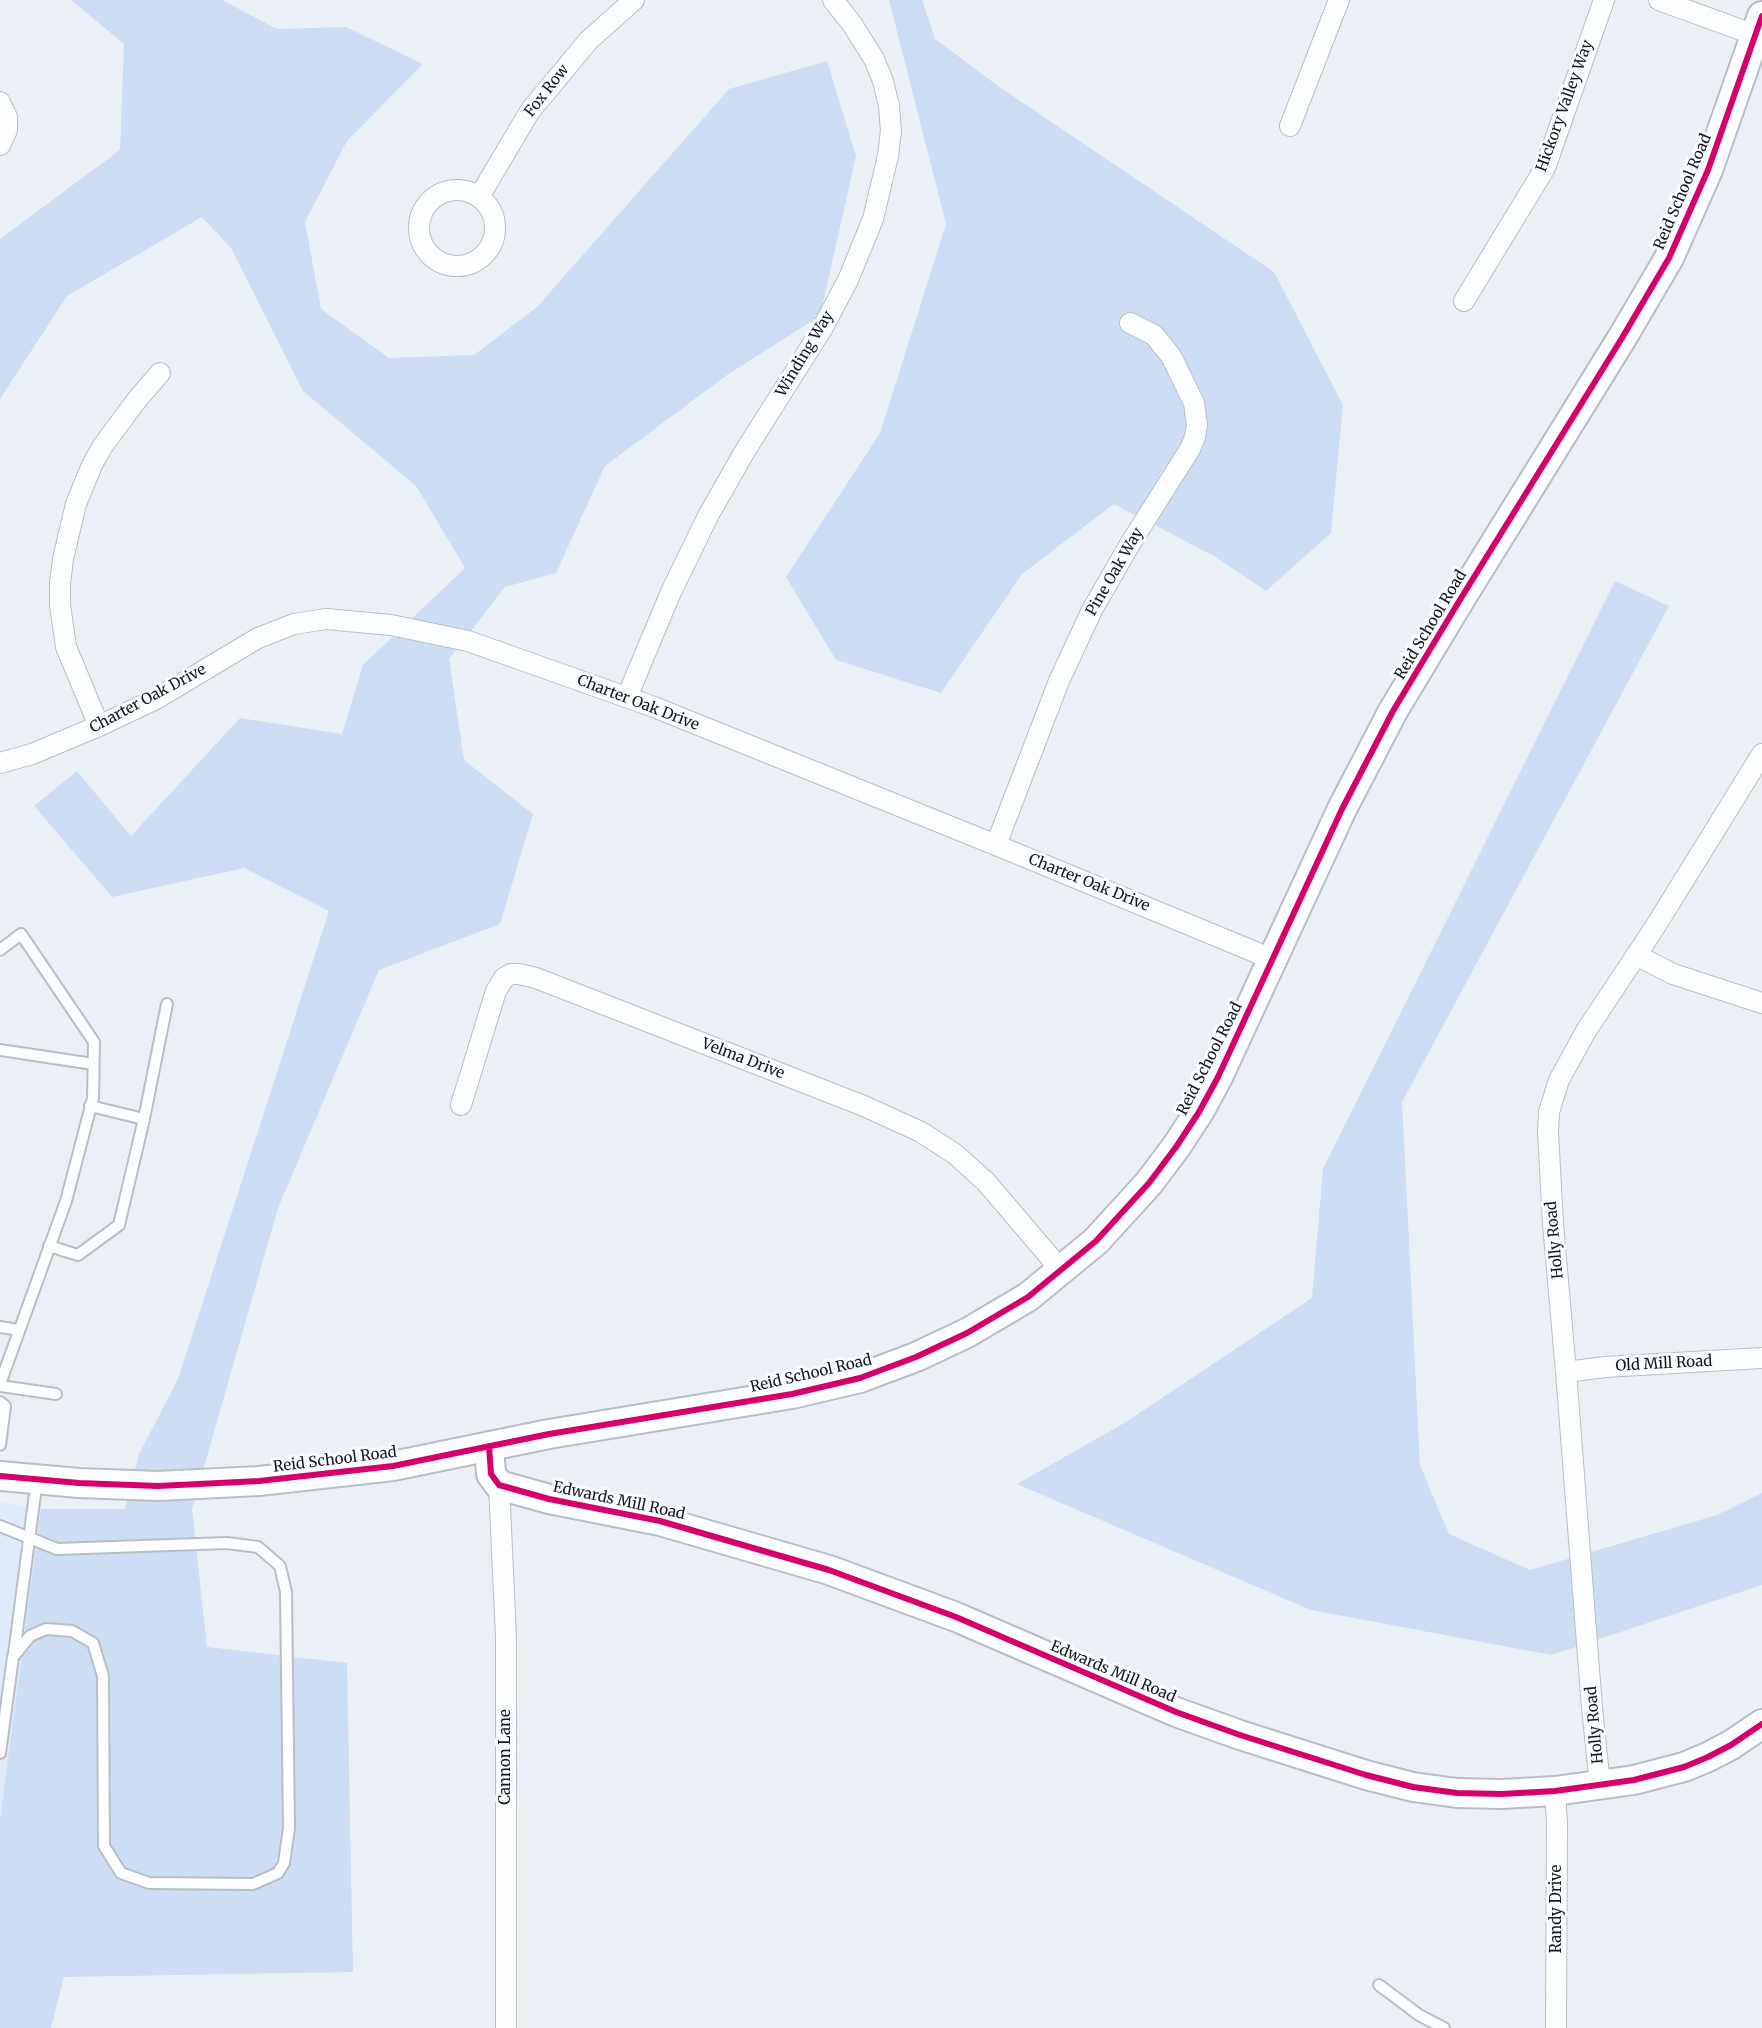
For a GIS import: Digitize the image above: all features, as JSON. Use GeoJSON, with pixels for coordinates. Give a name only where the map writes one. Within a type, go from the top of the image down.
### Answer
{"type":"FeatureCollection","features":[{"type":"Feature","properties":{"kind":"street","name":"Fox Row"},"geometry":{"type":"LineString","coordinates":[[479,197],[537,102],[589,40],[634,0]]}},
{"type":"Feature","properties":{"kind":"street","name":"Winding Way"},"geometry":{"type":"LineString","coordinates":[[627,697],[671,592],[708,516],[745,451],[827,319],[848,280],[873,219],[888,156],[891,131],[889,106],[883,81],[874,59],[833,0]]}},
{"type":"Feature","properties":{"kind":"street"},"geometry":{"type":"LineString","coordinates":[[1290,126],[1339,0]]}},
{"type":"Feature","properties":{"kind":"street","name":"Hickory Valley Way"},"geometry":{"type":"LineString","coordinates":[[1464,302],[1545,168],[1604,0]]}},
{"type":"Feature","properties":{"kind":"street"},"geometry":{"type":"LineString","coordinates":[[1659,0],[1759,25]]}},
{"type":"Feature","properties":{"kind":"street","name":"Reid School Road"},"geometry":{"type":"LineString","coordinates":[[0,1476],[80,1483],[158,1486],[259,1481],[393,1466],[549,1434],[792,1394],[860,1377],[916,1357],[967,1333],[1028,1297],[1061,1270],[1096,1241],[1149,1184],[1176,1147],[1218,1077],[1342,809],[1393,711],[1669,258],[1708,170],[1759,25]]}},
{"type":"Feature","properties":{"kind":"street"},"geometry":{"type":"LineString","coordinates":[[0,102],[7,117],[7,130],[0,145]]}},
{"type":"Feature","properties":{"kind":"street","name":"Pine Oak Way"},"geometry":{"type":"LineString","coordinates":[[996,845],[1059,681],[1092,610],[1130,544],[1190,449],[1195,437],[1197,425],[1194,403],[1171,356],[1154,335],[1130,323]]}},
{"type":"Feature","properties":{"kind":"street"},"geometry":{"type":"LineString","coordinates":[[99,726],[66,647],[60,605],[63,559],[76,504],[92,465],[102,447],[160,373]]}},
{"type":"Feature","properties":{"kind":"street","name":"Charter Oak Drive"},"geometry":{"type":"LineString","coordinates":[[0,763],[32,754],[99,726],[156,699],[270,633],[294,624],[326,619],[391,625],[468,641],[627,697],[1272,959]]}},
{"type":"Feature","properties":{"kind":"street","name":"Holly Road"},"geometry":{"type":"LineString","coordinates":[[1600,1785],[1553,1224],[1548,1132],[1550,1112],[1559,1080],[1586,1030],[1762,754]]}},
{"type":"Feature","properties":{"kind":"street"},"geometry":{"type":"LineString","coordinates":[[1636,954],[1672,975],[1762,1003]]}},
{"type":"Feature","properties":{"kind":"street","name":"Velma Drive"},"geometry":{"type":"LineString","coordinates":[[461,1105],[496,991],[504,978],[511,974],[536,978],[864,1107],[921,1132],[955,1154],[986,1182],[1061,1270]]}},
{"type":"Feature","properties":{"kind":"street","name":"Old Mill Road"},"geometry":{"type":"LineString","coordinates":[[1566,1372],[1605,1367],[1762,1358]]}},
{"type":"Feature","properties":{"kind":"street"},"geometry":{"type":"LineString","coordinates":[[489,1446],[491,1474],[499,1485]]}},
{"type":"Feature","properties":{"kind":"street","name":"Edwards Mill Road"},"geometry":{"type":"LineString","coordinates":[[499,1485],[549,1499],[660,1521],[830,1570],[956,1617],[1176,1712],[1366,1775],[1413,1787],[1457,1793],[1502,1794],[1555,1791],[1651,1776],[1684,1767],[1731,1745],[1762,1724]]}},
{"type":"Feature","properties":{"kind":"street","name":"Cannon Lane"},"geometry":{"type":"LineString","coordinates":[[499,1485],[506,1637],[506,2028]]}},
{"type":"Feature","properties":{"kind":"street","name":"Randy Drive"},"geometry":{"type":"LineString","coordinates":[[1555,1791],[1556,2028]]}},
{"type":"Feature","properties":{"kind":"lane"},"geometry":{"type":"LineString","coordinates":[[0,950],[21,934],[94,1042],[93,1098],[66,1201],[0,1385],[56,1394]]}},
{"type":"Feature","properties":{"kind":"lane"},"geometry":{"type":"LineString","coordinates":[[49,1246],[78,1255],[119,1225],[144,1119],[167,1004]]}},
{"type":"Feature","properties":{"kind":"lane"},"geometry":{"type":"LineString","coordinates":[[0,1050],[93,1064]]}},
{"type":"Feature","properties":{"kind":"lane"},"geometry":{"type":"LineString","coordinates":[[90,1106],[144,1119]]}},
{"type":"Feature","properties":{"kind":"lane"},"geometry":{"type":"LineString","coordinates":[[0,1327],[18,1330]]}},
{"type":"Feature","properties":{"kind":"lane"},"geometry":{"type":"LineString","coordinates":[[0,1402],[5,1406],[0,1445]]}},
{"type":"Feature","properties":{"kind":"lane"},"geometry":{"type":"LineString","coordinates":[[0,1753],[37,1479]]}},
{"type":"Feature","properties":{"kind":"lane"},"geometry":{"type":"LineString","coordinates":[[0,1526],[57,1549],[226,1543],[258,1547],[280,1566],[286,1592],[289,1828],[284,1863],[278,1873],[253,1884],[149,1883],[121,1874],[104,1846],[103,1676],[93,1643],[72,1631],[46,1629],[30,1636],[13,1657]]}},
{"type":"Feature","properties":{"kind":"lane"},"geometry":{"type":"LineString","coordinates":[[1379,1985],[1419,2015],[1444,2028]]}},
{"type":"Feature","properties":{"kind":"shaded area"},"geometry":{"type":"Polygon","coordinates":[[[71,0],[222,0],[277,29],[346,27],[423,64],[347,141],[305,222],[321,309],[389,358],[474,355],[537,307],[729,89],[827,61],[856,156],[820,316],[727,375],[605,466],[556,573],[505,587],[449,659],[464,760],[533,814],[500,924],[379,970],[278,1208],[192,1509],[207,1647],[347,1663],[353,1972],[64,1977],[51,2028],[0,2028],[0,1820],[41,1509],[125,1509],[139,1454],[178,1379],[329,911],[244,868],[112,897],[34,806],[77,771],[131,836],[240,718],[342,734],[363,665],[465,568],[416,486],[303,391],[231,248],[202,217],[67,296],[0,399],[0,239],[120,150],[124,44],[71,0]]]}},
{"type":"Feature","properties":{"kind":"shaded area"},"geometry":{"type":"Polygon","coordinates":[[[889,0],[922,0],[935,39],[998,86],[1274,272],[1343,405],[1331,533],[1266,591],[1214,556],[1114,504],[1022,574],[941,693],[836,660],[786,577],[880,433],[946,224],[889,0]]]}},
{"type":"Feature","properties":{"kind":"shaded area"},"geometry":{"type":"Polygon","coordinates":[[[1615,581],[1669,606],[1402,1102],[1420,1465],[1449,1534],[1530,1570],[1717,1515],[1762,1493],[1762,1585],[1551,1655],[1311,1610],[1017,1484],[1126,1422],[1312,1298],[1323,1169],[1615,581]]]}},
{"type":"Feature","properties":{"kind":"shaded area"},"geometry":{"type":"Polygon","coordinates":[[[0,1502],[41,1509],[0,1820],[0,1502]]]}},
{"type":"Feature","properties":{"kind":"cycle path"},"geometry":{"type":"LineString","coordinates":[[0,1476],[79,1483],[158,1486],[259,1481],[393,1466],[549,1434],[792,1394],[860,1378],[916,1357],[967,1333],[1028,1297],[1096,1241],[1149,1183],[1199,1112],[1218,1077],[1342,809],[1393,711],[1669,258],[1708,170],[1762,16]]}},
{"type":"Feature","properties":{"kind":"cycle path"},"geometry":{"type":"LineString","coordinates":[[489,1446],[491,1474],[499,1485],[549,1499],[660,1521],[829,1570],[956,1617],[1176,1712],[1366,1775],[1413,1787],[1457,1793],[1502,1794],[1555,1791],[1634,1780],[1684,1767],[1708,1757],[1762,1724]]}}]}
